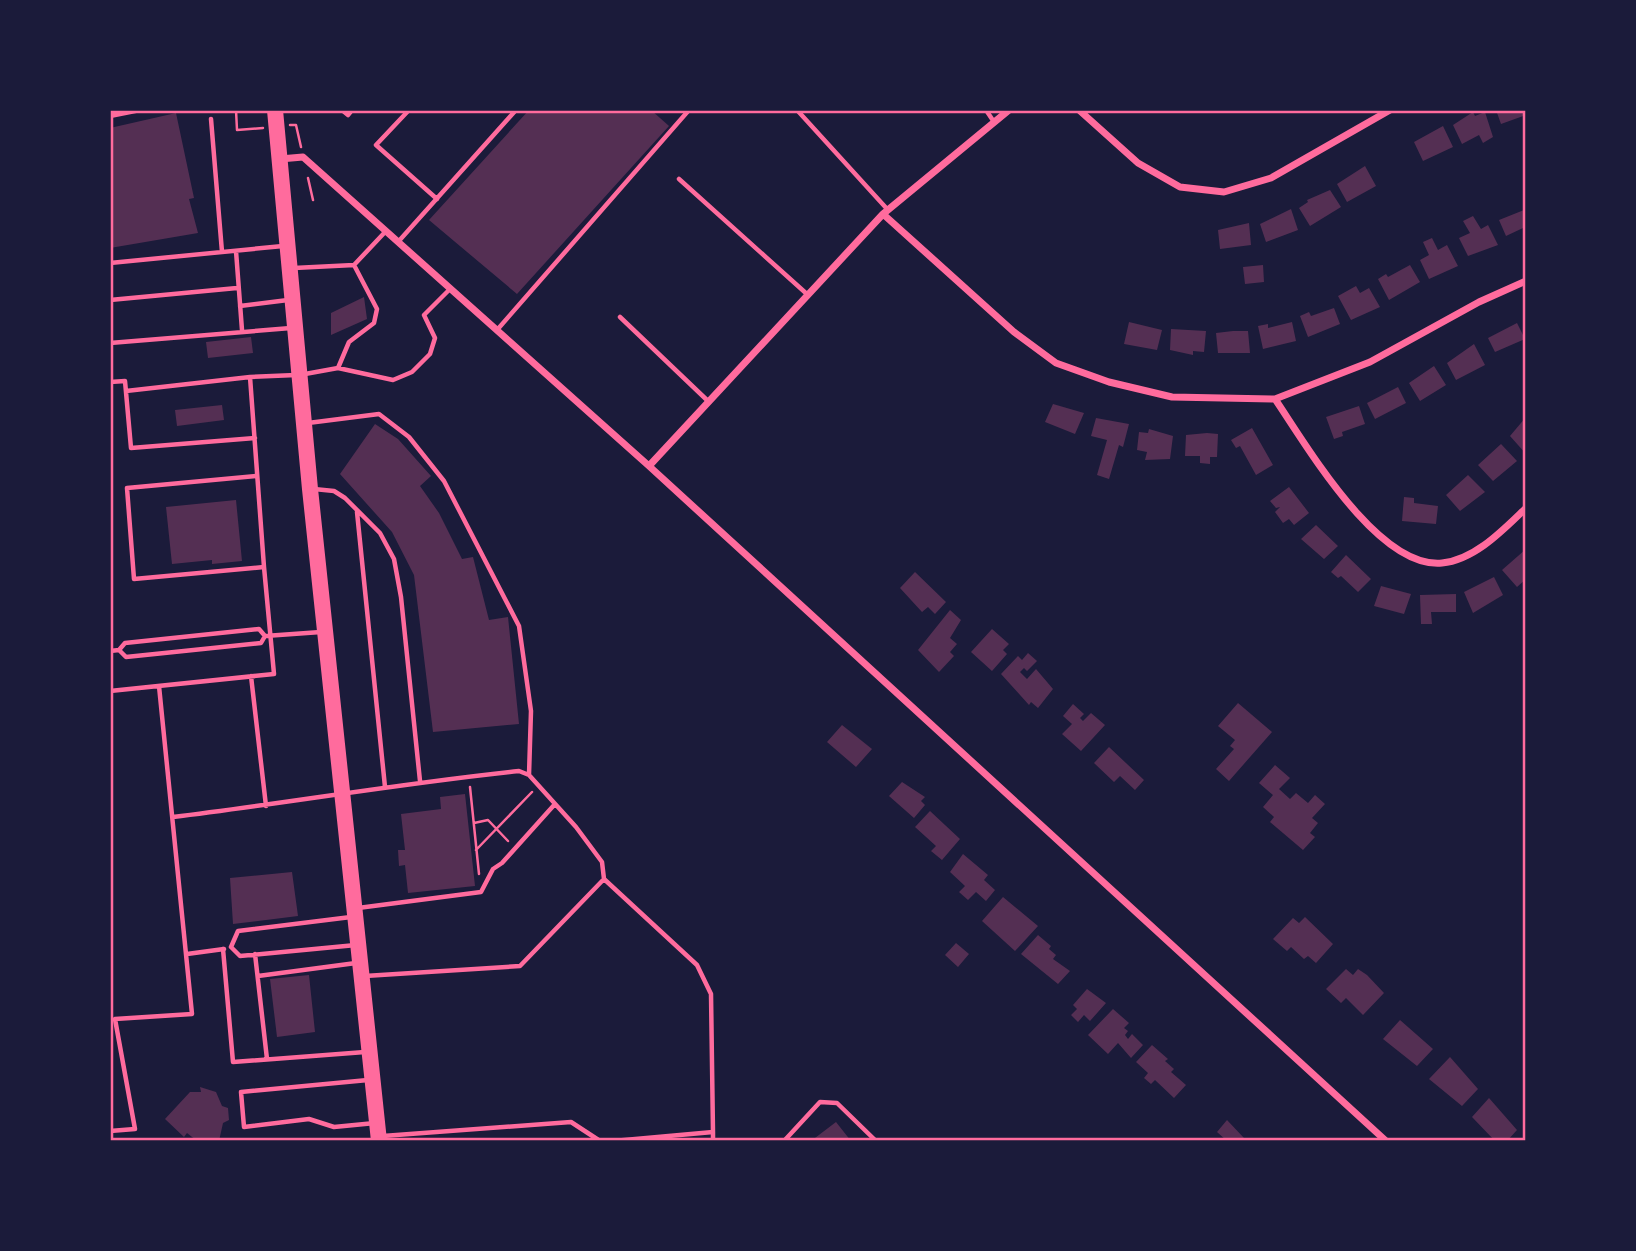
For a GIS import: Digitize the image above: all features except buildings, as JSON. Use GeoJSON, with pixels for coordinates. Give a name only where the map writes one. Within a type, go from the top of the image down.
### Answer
{"type":"FeatureCollection","features":[{"type":"Feature","properties":{"kind":"main road"},"geometry":{"type":"LineString","coordinates":[[275,110],[310,489],[378,1133]]}},
{"type":"Feature","properties":{"kind":"street"},"geometry":{"type":"LineString","coordinates":[[649,466],[886,212],[1009,110]]}},
{"type":"Feature","properties":{"kind":"street"},"geometry":{"type":"LineString","coordinates":[[1079,110],[1138,163],[1180,187],[1224,192],[1271,178],[1390,110]]}},
{"type":"Feature","properties":{"kind":"street"},"geometry":{"type":"LineString","coordinates":[[279,159],[303,157],[649,466],[1385,1141]]}},
{"type":"Feature","properties":{"kind":"street"},"geometry":{"type":"LineString","coordinates":[[886,212],[1014,332],[1056,363],[1109,382],[1172,397],[1276,399],[1370,362],[1479,302],[1526,281]]}},
{"type":"Feature","properties":{"kind":"street"},"geometry":{"type":"LineString","coordinates":[[1276,399],[1335,488],[1380,537],[1407,556],[1442,563],[1485,546],[1526,508]]}},
{"type":"Feature","properties":{"kind":"lane"},"geometry":{"type":"LineString","coordinates":[[110,116],[140,110]]}},
{"type":"Feature","properties":{"kind":"lane"},"geometry":{"type":"LineString","coordinates":[[342,110],[348,115],[352,110]]}},
{"type":"Feature","properties":{"kind":"lane"},"geometry":{"type":"LineString","coordinates":[[409,110],[376,145],[437,199]]}},
{"type":"Feature","properties":{"kind":"lane"},"geometry":{"type":"LineString","coordinates":[[398,242],[516,110]]}},
{"type":"Feature","properties":{"kind":"lane"},"geometry":{"type":"LineString","coordinates":[[497,330],[689,110]]}},
{"type":"Feature","properties":{"kind":"lane"},"geometry":{"type":"LineString","coordinates":[[797,110],[886,212]]}},
{"type":"Feature","properties":{"kind":"lane"},"geometry":{"type":"LineString","coordinates":[[986,110],[995,122]]}},
{"type":"Feature","properties":{"kind":"lane"},"geometry":{"type":"LineString","coordinates":[[211,119],[222,252]]}},
{"type":"Feature","properties":{"kind":"lane"},"geometry":{"type":"LineString","coordinates":[[679,179],[808,295]]}},
{"type":"Feature","properties":{"kind":"lane"},"geometry":{"type":"LineString","coordinates":[[289,268],[354,265],[386,231]]}},
{"type":"Feature","properties":{"kind":"lane"},"geometry":{"type":"LineString","coordinates":[[110,263],[287,246]]}},
{"type":"Feature","properties":{"kind":"lane"},"geometry":{"type":"LineString","coordinates":[[236,251],[242,330]]}},
{"type":"Feature","properties":{"kind":"lane"},"geometry":{"type":"LineString","coordinates":[[338,368],[349,342],[374,323],[376,316],[372,296],[354,265]]}},
{"type":"Feature","properties":{"kind":"lane"},"geometry":{"type":"LineString","coordinates":[[110,300],[237,288]]}},
{"type":"Feature","properties":{"kind":"lane"},"geometry":{"type":"LineString","coordinates":[[126,391],[250,377],[299,375],[338,368],[393,380],[412,372],[430,354],[435,338],[424,315],[450,289]]}},
{"type":"Feature","properties":{"kind":"lane"},"geometry":{"type":"LineString","coordinates":[[240,306],[292,300]]}},
{"type":"Feature","properties":{"kind":"lane"},"geometry":{"type":"LineString","coordinates":[[620,317],[709,401]]}},
{"type":"Feature","properties":{"kind":"lane"},"geometry":{"type":"LineString","coordinates":[[110,343],[242,330],[295,328]]}},
{"type":"Feature","properties":{"kind":"lane"},"geometry":{"type":"LineString","coordinates":[[110,691],[274,674],[268,636],[250,377]]}},
{"type":"Feature","properties":{"kind":"lane"},"geometry":{"type":"LineString","coordinates":[[110,382],[125,381],[131,448],[255,438]]}},
{"type":"Feature","properties":{"kind":"lane"},"geometry":{"type":"LineString","coordinates":[[304,424],[379,414],[409,438],[444,481],[519,626],[531,711],[529,775]]}},
{"type":"Feature","properties":{"kind":"lane"},"geometry":{"type":"LineString","coordinates":[[257,476],[127,488],[134,579],[264,567]]}},
{"type":"Feature","properties":{"kind":"lane"},"geometry":{"type":"LineString","coordinates":[[310,489],[340,494],[380,533],[397,570],[420,781]]}},
{"type":"Feature","properties":{"kind":"lane"},"geometry":{"type":"LineString","coordinates":[[357,511],[386,787]]}},
{"type":"Feature","properties":{"kind":"lane"},"geometry":{"type":"LineString","coordinates":[[110,651],[119,650],[125,643],[259,629],[268,636]]}},
{"type":"Feature","properties":{"kind":"lane"},"geometry":{"type":"LineString","coordinates":[[119,650],[126,657],[261,643],[268,636],[325,631]]}},
{"type":"Feature","properties":{"kind":"lane"},"geometry":{"type":"LineString","coordinates":[[251,676],[266,806]]}},
{"type":"Feature","properties":{"kind":"lane"},"geometry":{"type":"LineString","coordinates":[[110,1131],[135,1129],[115,1020],[192,1014],[159,686]]}},
{"type":"Feature","properties":{"kind":"lane"},"geometry":{"type":"LineString","coordinates":[[173,817],[266,806],[420,781],[519,771],[529,775],[602,862],[604,878],[697,965],[711,994],[713,1141]]}},
{"type":"Feature","properties":{"kind":"lane"},"geometry":{"type":"LineString","coordinates":[[231,947],[238,931],[481,892],[493,869],[515,849],[555,804]]}},
{"type":"Feature","properties":{"kind":"lane"},"geometry":{"type":"LineString","coordinates":[[258,976],[520,966],[604,878]]}},
{"type":"Feature","properties":{"kind":"lane"},"geometry":{"type":"LineString","coordinates":[[231,947],[240,956],[358,945]]}},
{"type":"Feature","properties":{"kind":"lane"},"geometry":{"type":"LineString","coordinates":[[187,954],[231,947]]}},
{"type":"Feature","properties":{"kind":"lane"},"geometry":{"type":"LineString","coordinates":[[223,949],[233,1062],[369,1052]]}},
{"type":"Feature","properties":{"kind":"lane"},"geometry":{"type":"LineString","coordinates":[[255,954],[267,1059]]}},
{"type":"Feature","properties":{"kind":"lane"},"geometry":{"type":"LineString","coordinates":[[373,1080],[242,1092],[244,1127],[309,1119],[334,1127],[378,1133],[428,1133],[571,1122],[600,1141]]}},
{"type":"Feature","properties":{"kind":"lane"},"geometry":{"type":"LineString","coordinates":[[784,1141],[820,1102],[837,1103],[876,1141]]}},
{"type":"Feature","properties":{"kind":"lane"},"geometry":{"type":"LineString","coordinates":[[613,1141],[713,1132]]}},
{"type":"Feature","properties":{"kind":"lane"},"geometry":{"type":"LineString","coordinates":[[428,1133],[429,1141]]}},
{"type":"Feature","properties":{"kind":"path"},"geometry":{"type":"LineString","coordinates":[[236,110],[237,130],[251,129]]}},
{"type":"Feature","properties":{"kind":"path"},"geometry":{"type":"LineString","coordinates":[[469,776],[481,892]]}},
{"type":"Feature","properties":{"kind":"path"},"geometry":{"type":"LineString","coordinates":[[476,850],[538,786]]}},
{"type":"Feature","properties":{"kind":"path"},"geometry":{"type":"LineString","coordinates":[[474,822],[488,820],[515,849]]}}]}
